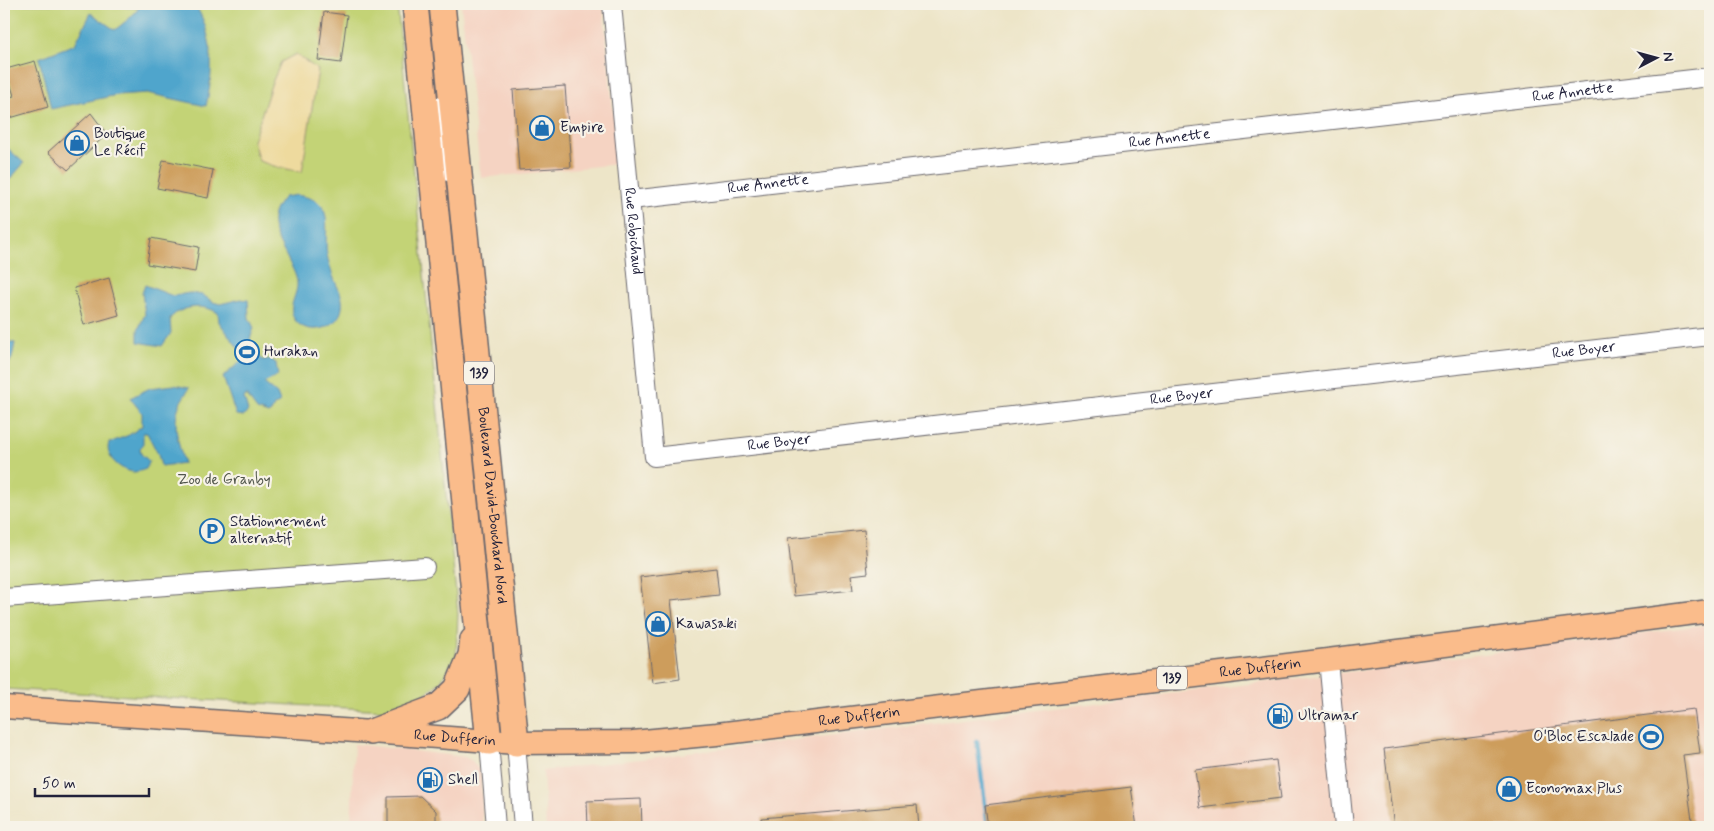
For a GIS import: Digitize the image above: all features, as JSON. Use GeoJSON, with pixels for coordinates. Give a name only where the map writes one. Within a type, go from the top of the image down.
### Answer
{"type":"FeatureCollection","features":[{"type":"Feature","properties":{"kind":"highway","name":"Boulevard David-Bouchard Nord"},"geometry":{"type":"LineString","coordinates":[[415,4],[488,742]]}},
{"type":"Feature","properties":{"kind":"highway","name":"Boulevard David-Bouchard Nord"},"geometry":{"type":"LineString","coordinates":[[442,4],[516,743]]}},
{"type":"Feature","properties":{"kind":"highway"},"geometry":{"type":"LineString","coordinates":[[371,732],[438,707],[457,689],[471,655],[476,612]]}},
{"type":"Feature","properties":{"kind":"main road","name":"Rue Dufferin"},"geometry":{"type":"LineString","coordinates":[[4,707],[371,732],[488,742],[633,742],[717,734],[1328,660],[1710,611]]}},
{"type":"Feature","properties":{"kind":"street"},"geometry":{"type":"LineString","coordinates":[[430,4],[444,149],[472,300]]}},
{"type":"Feature","properties":{"kind":"street","name":"Rue Robichaud"},"geometry":{"type":"LineString","coordinates":[[612,4],[654,457]]}},
{"type":"Feature","properties":{"kind":"street","name":"Rue Annette"},"geometry":{"type":"LineString","coordinates":[[631,200],[1710,77]]}},
{"type":"Feature","properties":{"kind":"street","name":"Rue Boyer"},"geometry":{"type":"LineString","coordinates":[[654,457],[1710,336]]}},
{"type":"Feature","properties":{"kind":"street"},"geometry":{"type":"LineString","coordinates":[[4,598],[425,567]]}},
{"type":"Feature","properties":{"kind":"street"},"geometry":{"type":"LineString","coordinates":[[1328,660],[1344,827]]}},
{"type":"Feature","properties":{"kind":"street","name":"Boulevard David-Bouchard Nord"},"geometry":{"type":"LineString","coordinates":[[488,742],[496,827]]}},
{"type":"Feature","properties":{"kind":"street","name":"Boulevard David-Bouchard Nord"},"geometry":{"type":"LineString","coordinates":[[516,743],[523,827]]}},
{"type":"Feature","properties":{"kind":"shaded area"},"geometry":{"type":"Polygon","coordinates":[[[461,4],[603,4],[618,164],[481,178],[461,4]]]}},
{"type":"Feature","properties":{"kind":"shaded area"},"geometry":{"type":"Polygon","coordinates":[[[1710,624],[1710,827],[546,827],[543,771],[1356,671],[1710,624]]]}},
{"type":"Feature","properties":{"kind":"shaded area"},"geometry":{"type":"Polygon","coordinates":[[[354,744],[465,757],[472,761],[481,772],[483,827],[351,827],[354,744]]]}},
{"type":"Feature","properties":{"kind":"green space","name":"Zoo de Granby"},"geometry":{"type":"Polygon","coordinates":[[[4,4],[397,4],[458,614],[456,656],[440,682],[417,700],[384,710],[4,689],[4,4]]]}},
{"type":"Feature","properties":{"kind":"sand"},"geometry":{"type":"Polygon","coordinates":[[[296,54],[318,70],[302,172],[259,161],[253,141],[271,85],[281,62],[296,54]]]}},
{"type":"Feature","properties":{"kind":"water"},"geometry":{"type":"Polygon","coordinates":[[[122,4],[195,4],[209,38],[211,77],[206,106],[147,93],[117,95],[51,109],[39,58],[75,44],[91,13],[115,30],[139,8],[126,7],[122,4]]]}},
{"type":"Feature","properties":{"kind":"water"},"geometry":{"type":"Polygon","coordinates":[[[4,145],[24,163],[5,185],[4,183],[4,145]]]}},
{"type":"Feature","properties":{"kind":"water"},"geometry":{"type":"Polygon","coordinates":[[[297,195],[316,201],[324,210],[327,222],[327,257],[342,299],[340,315],[329,326],[322,328],[307,328],[295,320],[292,306],[297,281],[274,229],[274,214],[277,206],[284,197],[297,195]]]}},
{"type":"Feature","properties":{"kind":"water","name":"Hurakan"},"geometry":{"type":"Polygon","coordinates":[[[145,285],[173,296],[189,293],[203,295],[213,302],[220,304],[241,299],[248,300],[249,318],[254,328],[250,339],[251,349],[263,360],[270,359],[276,363],[278,376],[264,383],[277,394],[280,402],[274,406],[271,412],[268,414],[257,410],[246,395],[244,398],[248,411],[244,416],[236,415],[223,377],[241,361],[239,349],[219,322],[218,313],[205,308],[185,309],[177,312],[170,318],[171,333],[162,346],[138,342],[138,330],[145,314],[142,293],[145,285]]]}},
{"type":"Feature","properties":{"kind":"water"},"geometry":{"type":"Polygon","coordinates":[[[4,341],[15,343],[12,358],[4,373],[4,341]]]}},
{"type":"Feature","properties":{"kind":"water"},"geometry":{"type":"Polygon","coordinates":[[[174,385],[189,388],[180,404],[176,420],[177,434],[184,463],[161,466],[158,454],[147,433],[143,433],[143,445],[140,448],[141,454],[149,461],[146,469],[134,472],[119,466],[111,458],[108,448],[109,443],[129,435],[142,426],[142,413],[130,398],[150,388],[174,385]]]}},
{"type":"Feature","properties":{"kind":"building"},"geometry":{"type":"Polygon","coordinates":[[[324,12],[347,15],[341,63],[318,60],[324,12]]]}},
{"type":"Feature","properties":{"kind":"building"},"geometry":{"type":"Polygon","coordinates":[[[35,61],[48,107],[10,118],[5,98],[14,96],[6,69],[35,61]]]}},
{"type":"Feature","properties":{"kind":"building","name":"Empire"},"geometry":{"type":"Polygon","coordinates":[[[565,86],[571,167],[519,170],[513,90],[565,86]]]}},
{"type":"Feature","properties":{"kind":"building","name":"Boutique Le Récif"},"geometry":{"type":"Polygon","coordinates":[[[91,113],[107,134],[68,170],[48,152],[91,113]]]}},
{"type":"Feature","properties":{"kind":"building"},"geometry":{"type":"Polygon","coordinates":[[[163,160],[213,170],[208,198],[157,188],[163,160]]]}},
{"type":"Feature","properties":{"kind":"building"},"geometry":{"type":"Polygon","coordinates":[[[151,238],[199,247],[195,272],[147,264],[151,238]]]}},
{"type":"Feature","properties":{"kind":"building"},"geometry":{"type":"Polygon","coordinates":[[[109,278],[119,315],[84,325],[74,288],[109,278]]]}},
{"type":"Feature","properties":{"kind":"building"},"geometry":{"type":"Polygon","coordinates":[[[864,530],[868,573],[851,575],[853,590],[794,596],[788,538],[864,530]]]}},
{"type":"Feature","properties":{"kind":"building"},"geometry":{"type":"Polygon","coordinates":[[[716,568],[719,595],[671,600],[680,679],[653,683],[640,577],[716,568]]]}},
{"type":"Feature","properties":{"kind":"building"},"geometry":{"type":"Polygon","coordinates":[[[1694,709],[1700,753],[1683,755],[1693,827],[1394,827],[1384,749],[1694,709]]]}},
{"type":"Feature","properties":{"kind":"building"},"geometry":{"type":"Polygon","coordinates":[[[1276,760],[1281,798],[1200,808],[1195,770],[1276,760]]]}},
{"type":"Feature","properties":{"kind":"building"},"geometry":{"type":"Polygon","coordinates":[[[1131,787],[1137,827],[988,827],[985,805],[1131,787]]]}},
{"type":"Feature","properties":{"kind":"building"},"geometry":{"type":"Polygon","coordinates":[[[420,796],[436,811],[436,827],[388,827],[388,797],[420,796]]]}},
{"type":"Feature","properties":{"kind":"building"},"geometry":{"type":"Polygon","coordinates":[[[641,799],[642,827],[588,827],[587,801],[641,799]]]}},
{"type":"Feature","properties":{"kind":"building"},"geometry":{"type":"Polygon","coordinates":[[[917,805],[919,827],[762,827],[761,818],[917,805]]]}},
{"type":"Feature","properties":{"kind":"waterway"},"geometry":{"type":"LineString","coordinates":[[977,741],[988,827]]}},
{"type":"Feature","properties":{"kind":"place","name":"Empire"},"geometry":{"type":"Point","coordinates":[542,128]}},
{"type":"Feature","properties":{"kind":"place","name":"Boutique Le Récif"},"geometry":{"type":"Point","coordinates":[77,143]}},
{"type":"Feature","properties":{"kind":"place","name":"Hurakan"},"geometry":{"type":"Point","coordinates":[247,352]}},
{"type":"Feature","properties":{"kind":"place","name":"Stationnement alternatif"},"geometry":{"type":"Point","coordinates":[212,531]}},
{"type":"Feature","properties":{"kind":"place","name":"Kawasaki"},"geometry":{"type":"Point","coordinates":[658,624]}},
{"type":"Feature","properties":{"kind":"place","name":"Ultramar"},"geometry":{"type":"Point","coordinates":[1280,716]}},
{"type":"Feature","properties":{"kind":"place","name":"O'Bloc Escalade"},"geometry":{"type":"Point","coordinates":[1651,737]}},
{"type":"Feature","properties":{"kind":"place","name":"Shell"},"geometry":{"type":"Point","coordinates":[430,780]}},
{"type":"Feature","properties":{"kind":"place","name":"Economax Plus"},"geometry":{"type":"Point","coordinates":[1509,789]}}]}
